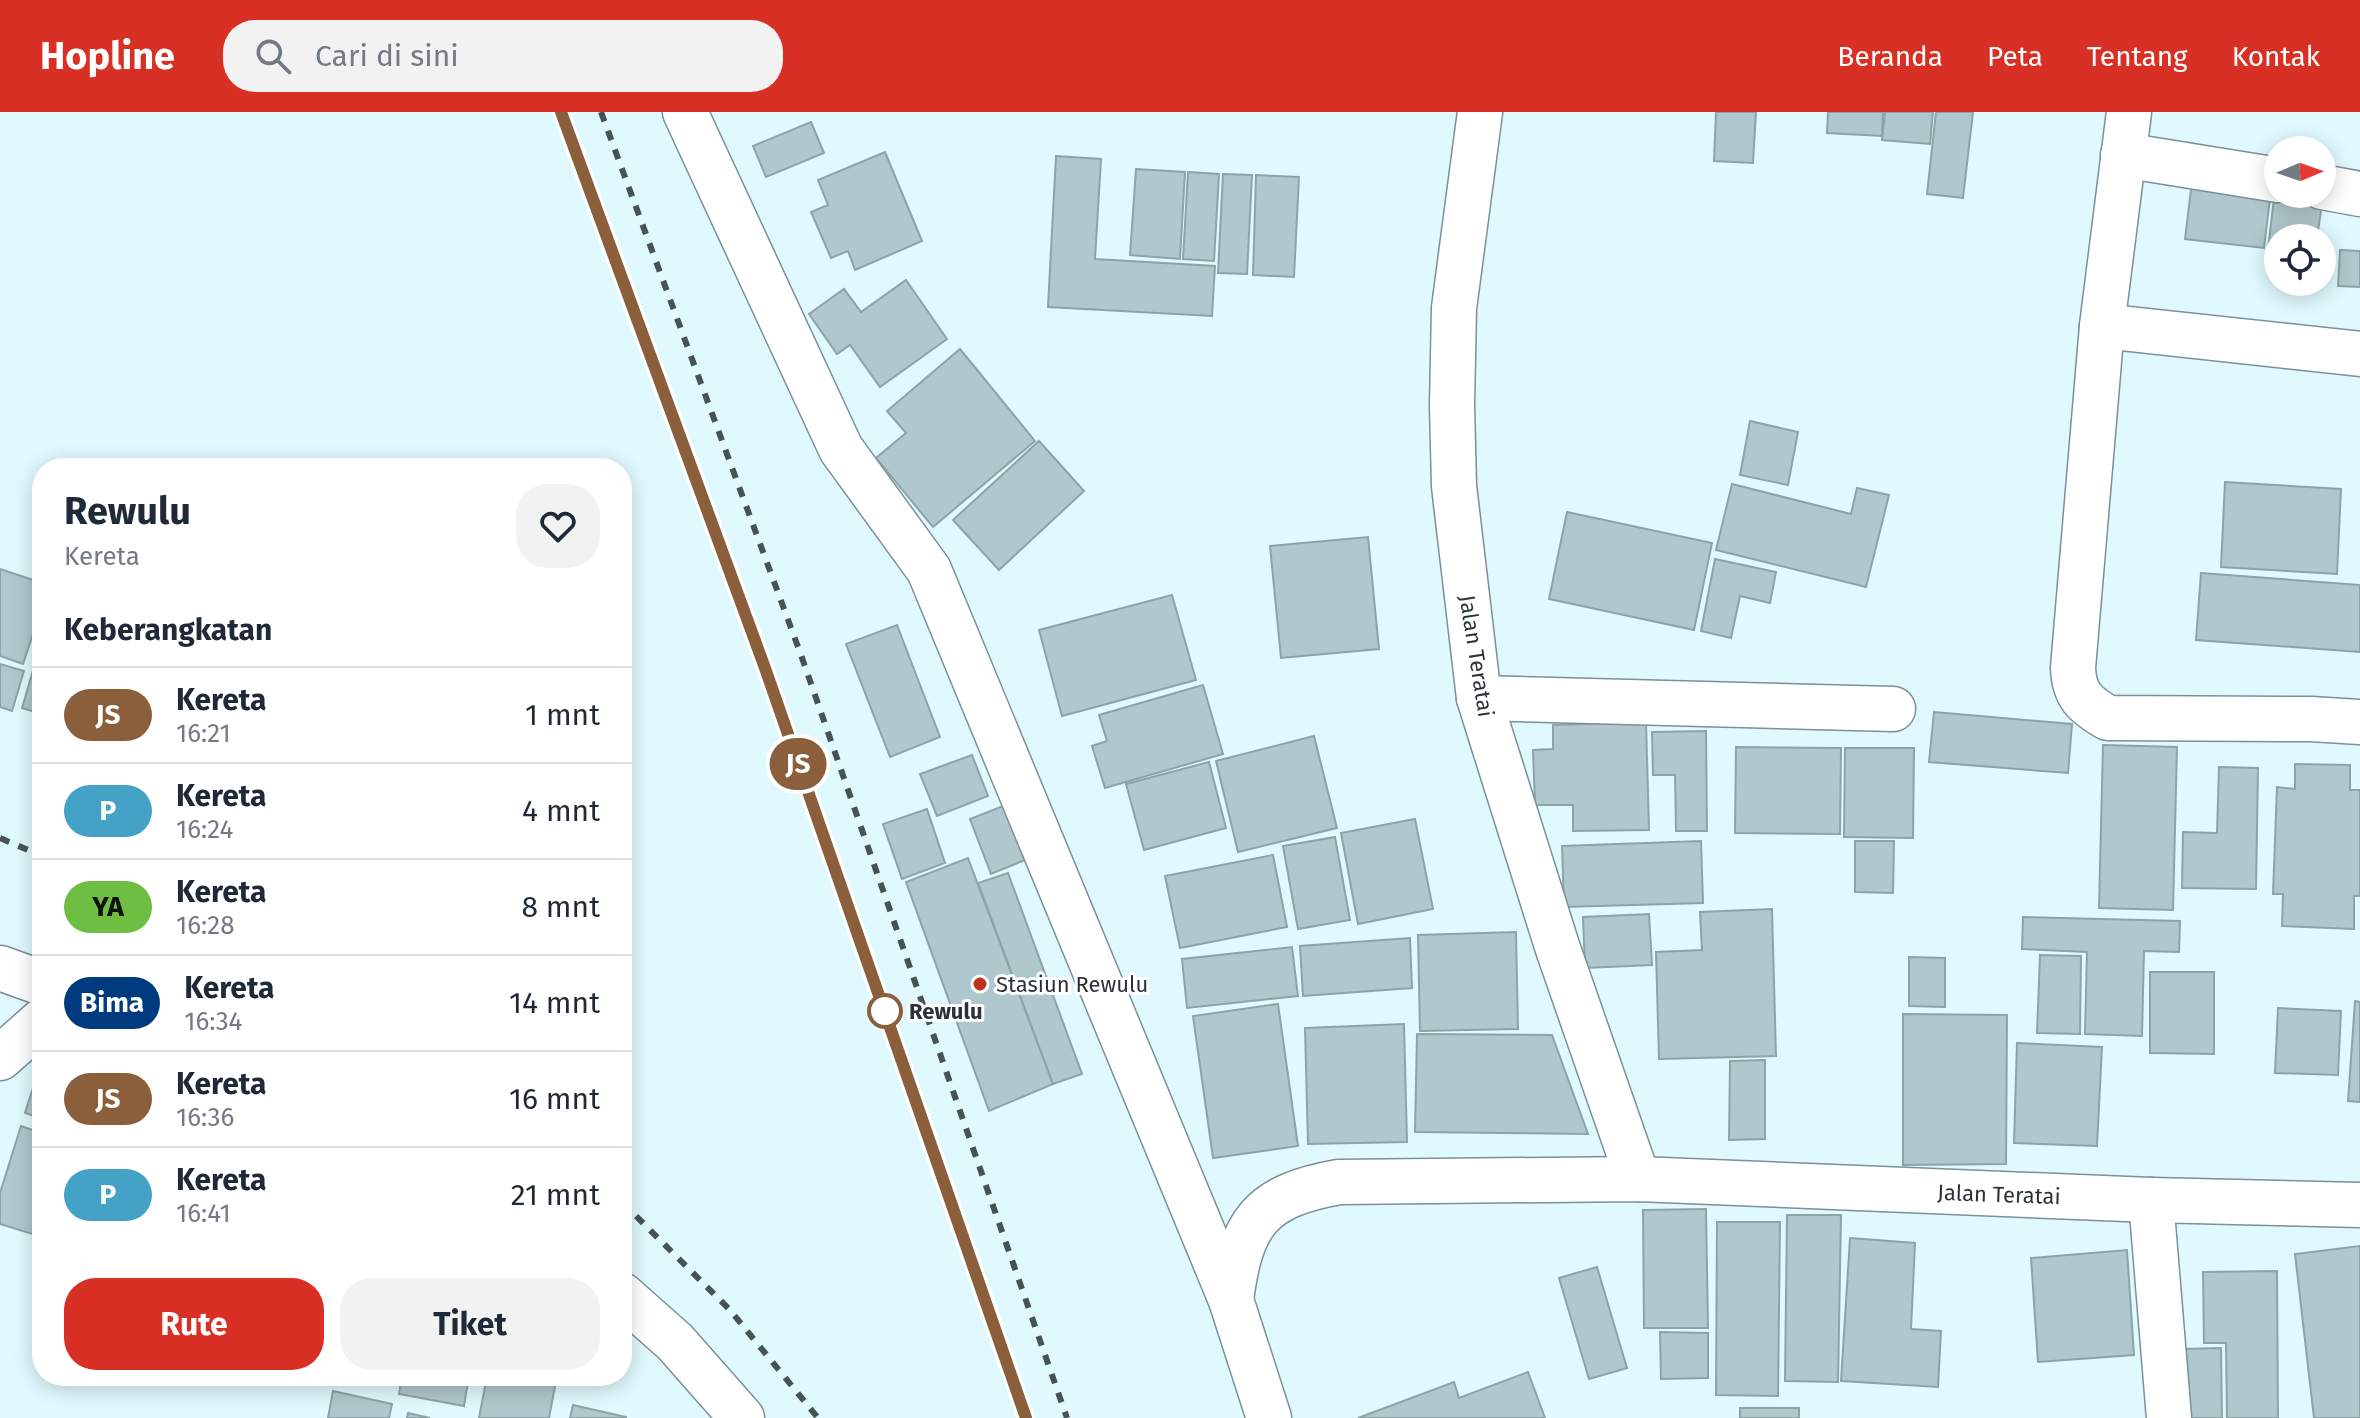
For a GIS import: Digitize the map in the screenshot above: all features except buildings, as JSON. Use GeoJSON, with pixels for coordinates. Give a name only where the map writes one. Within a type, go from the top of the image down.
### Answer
{"type":"FeatureCollection","features":[{"type":"Feature","properties":{"kind":"street"},"geometry":{"type":"LineString","coordinates":[[685,112],[841,449],[929,570],[1231,1300],[1269,1418]]}},
{"type":"Feature","properties":{"kind":"street","name":"Jalan Teratai"},"geometry":{"type":"LineString","coordinates":[[1480,112],[1454,308],[1452,405],[1454,486],[1479,698],[1557,946],[1638,1179]]}},
{"type":"Feature","properties":{"kind":"street"},"geometry":{"type":"LineString","coordinates":[[2129,112],[2102,326],[2073,668],[2078,697],[2108,718],[2360,722]]}},
{"type":"Feature","properties":{"kind":"street"},"geometry":{"type":"LineString","coordinates":[[2123,155],[2264,178]]}},
{"type":"Feature","properties":{"kind":"street"},"geometry":{"type":"LineString","coordinates":[[2336,190],[2360,194]]}},
{"type":"Feature","properties":{"kind":"street"},"geometry":{"type":"LineString","coordinates":[[2102,326],[2360,354]]}},
{"type":"Feature","properties":{"kind":"street"},"geometry":{"type":"LineString","coordinates":[[1479,698],[1893,709]]}},
{"type":"Feature","properties":{"kind":"street"},"geometry":{"type":"LineString","coordinates":[[0,968],[32,979]]}},
{"type":"Feature","properties":{"kind":"street"},"geometry":{"type":"LineString","coordinates":[[0,1058],[32,1030]]}},
{"type":"Feature","properties":{"kind":"street","name":"Jalan Teratai"},"geometry":{"type":"LineString","coordinates":[[1231,1300],[1236,1260],[1250,1227],[1274,1203],[1305,1188],[1339,1182],[1638,1179],[2151,1200],[2360,1205]]}},
{"type":"Feature","properties":{"kind":"street"},"geometry":{"type":"LineString","coordinates":[[2151,1200],[2169,1418]]}},
{"type":"Feature","properties":{"kind":"street"},"geometry":{"type":"LineString","coordinates":[[632,1304],[675,1342],[742,1418]]}},
{"type":"Feature","properties":{"kind":"railway"},"geometry":{"type":"LineString","coordinates":[[561,112],[765,668],[1026,1418]]}},
{"type":"Feature","properties":{"kind":"railway"},"geometry":{"type":"LineString","coordinates":[[601,112],[801,655],[1067,1418]]}},
{"type":"Feature","properties":{"kind":"railway"},"geometry":{"type":"LineString","coordinates":[[0,838],[32,852]]}},
{"type":"Feature","properties":{"kind":"railway"},"geometry":{"type":"LineString","coordinates":[[632,1212],[730,1310],[818,1418]]}},
{"type":"Feature","properties":{"kind":"train","name":"JS"},"geometry":{"type":"LineString","coordinates":[[561,112],[765,668],[1026,1418]]}},
{"type":"Feature","properties":{"kind":"place","name":"Stasiun Rewulu"},"geometry":{"type":"Point","coordinates":[980,984]}},
{"type":"Feature","properties":{"kind":"place","name":"Rewulu"},"geometry":{"type":"Point","coordinates":[885,1011]}}]}
